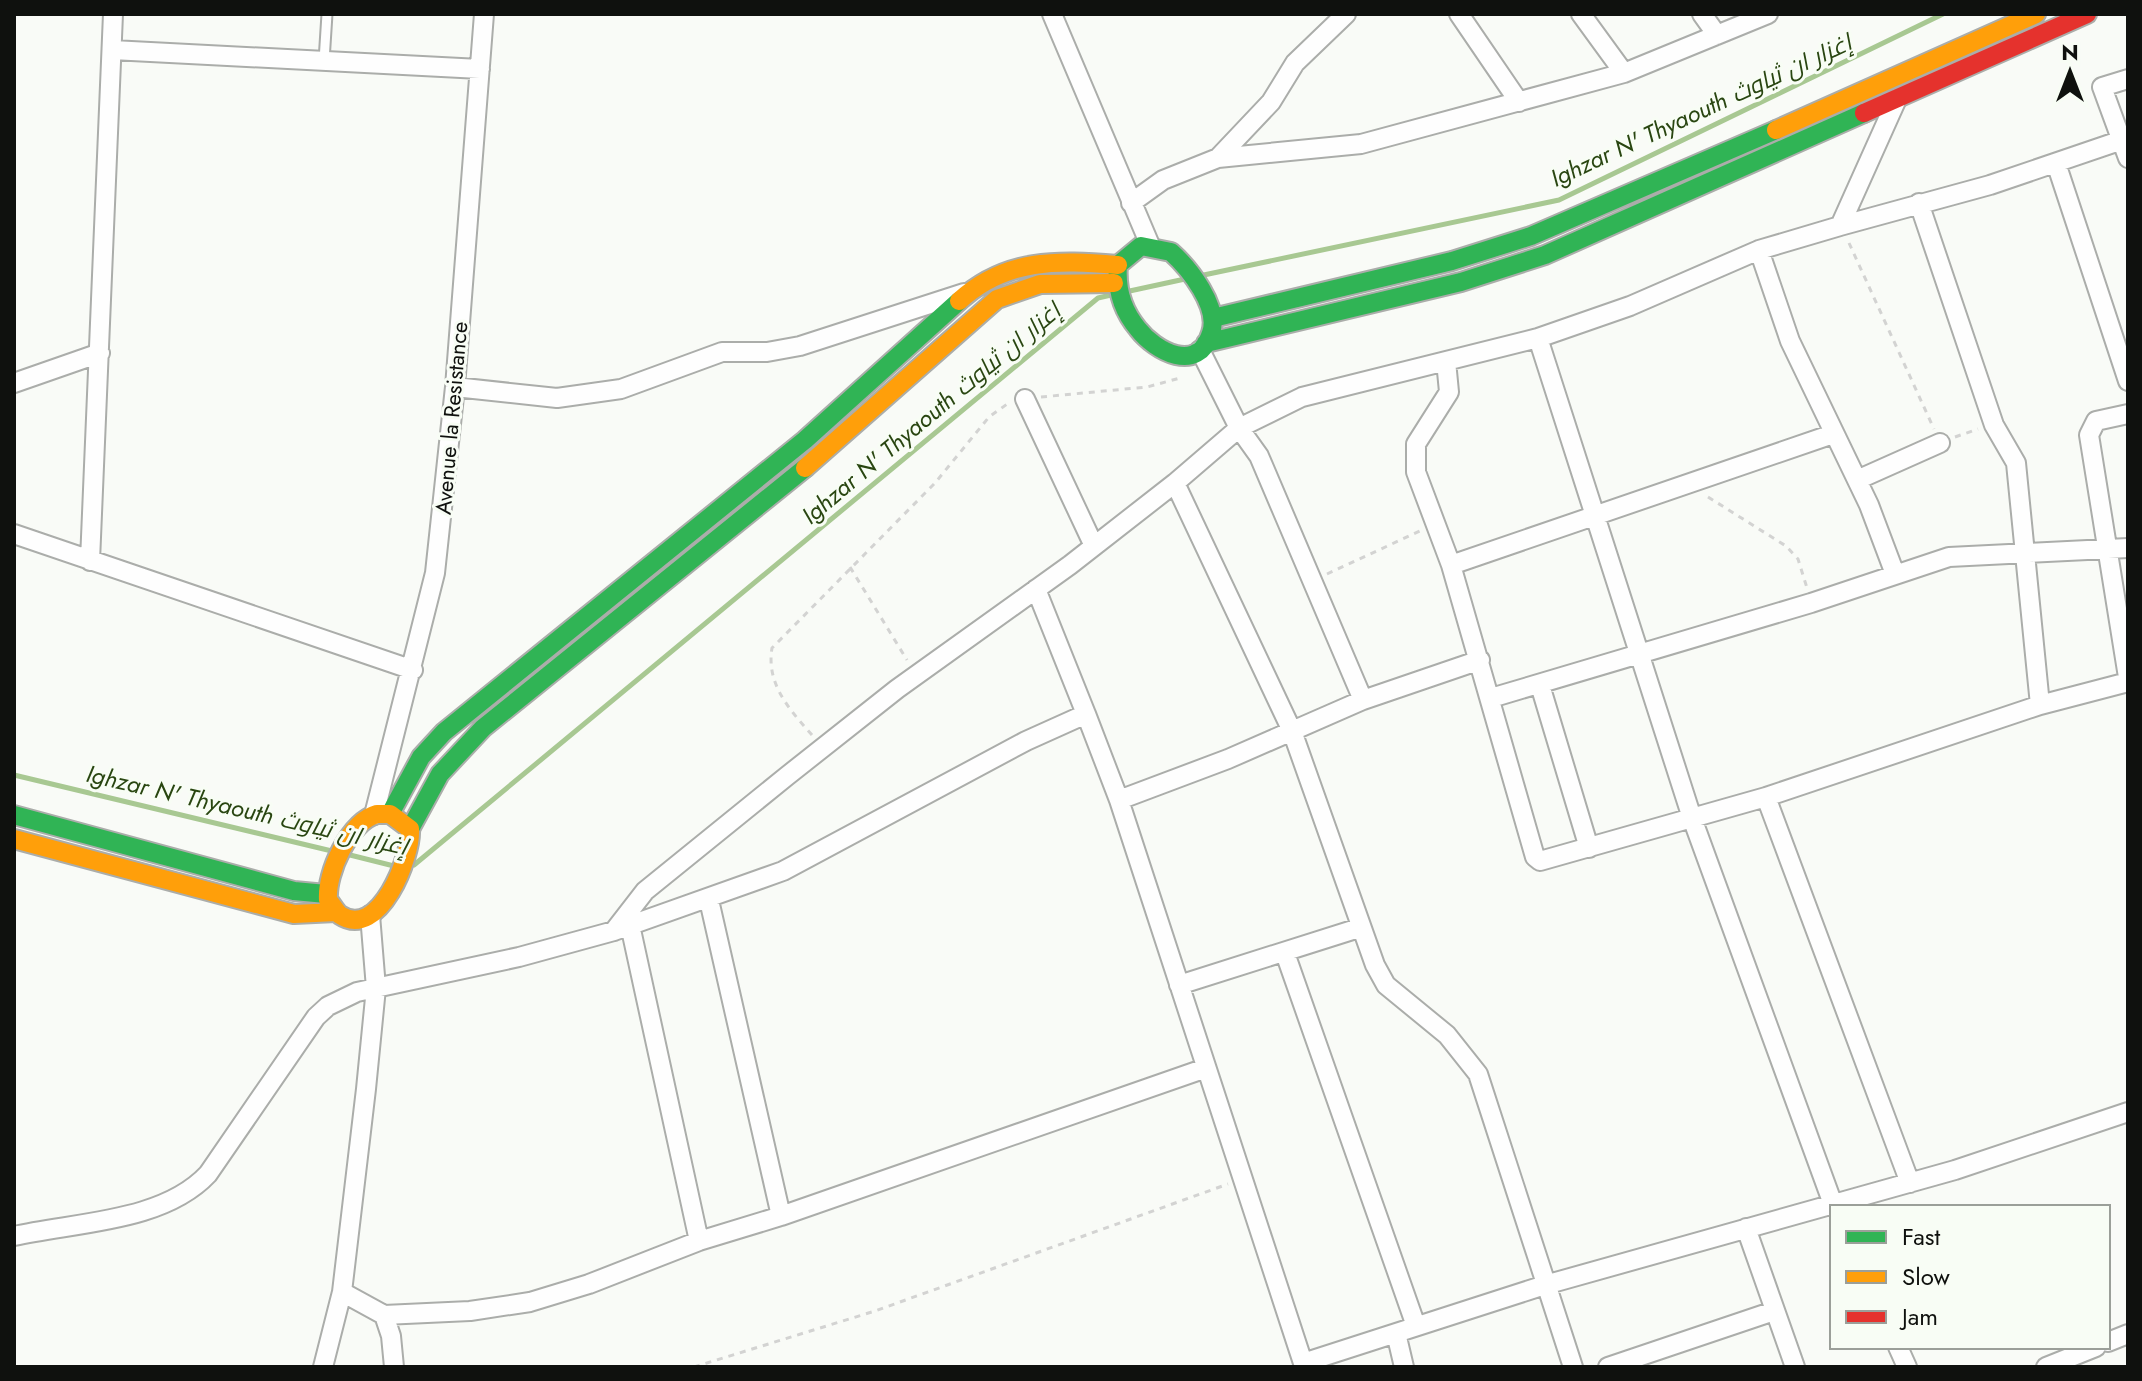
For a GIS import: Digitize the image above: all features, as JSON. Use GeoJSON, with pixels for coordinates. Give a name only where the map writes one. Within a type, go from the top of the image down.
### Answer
{"type":"FeatureCollection","features":[{"type":"Feature","properties":{"kind":"street"},"geometry":{"type":"LineString","coordinates":[[90,561],[113,14]]}},
{"type":"Feature","properties":{"kind":"street","name":"Avenue la Resistance"},"geometry":{"type":"LineString","coordinates":[[375,817],[435,573],[455,387],[484,14]]}},
{"type":"Feature","properties":{"kind":"street"},"geometry":{"type":"LineString","coordinates":[[1052,14],[1150,245]]}},
{"type":"Feature","properties":{"kind":"street"},"geometry":{"type":"LineString","coordinates":[[1218,158],[1271,102],[1295,63],[1346,14]]}},
{"type":"Feature","properties":{"kind":"street"},"geometry":{"type":"LineString","coordinates":[[1459,14],[1519,102]]}},
{"type":"Feature","properties":{"kind":"street"},"geometry":{"type":"LineString","coordinates":[[1581,14],[1624,73]]}},
{"type":"Feature","properties":{"kind":"street"},"geometry":{"type":"LineString","coordinates":[[1702,14],[1717,35]]}},
{"type":"Feature","properties":{"kind":"street"},"geometry":{"type":"LineString","coordinates":[[1131,203],[1163,180],[1218,158],[1361,144],[1624,73],[1768,14]]}},
{"type":"Feature","properties":{"kind":"street"},"geometry":{"type":"LineString","coordinates":[[1213,318],[1452,261],[1531,236],[1890,81],[2036,14]]}},
{"type":"Feature","properties":{"kind":"street"},"geometry":{"type":"LineString","coordinates":[[1363,700],[1259,456],[1239,428],[1210,368],[1203,347],[1213,318],[1177,257],[1150,245],[1132,250],[1118,265],[1114,283],[1116,293],[1157,351],[1174,357],[1203,347],[1503,270],[1582,240],[2087,14]]}},
{"type":"Feature","properties":{"kind":"street"},"geometry":{"type":"LineString","coordinates":[[112,50],[480,69]]}},
{"type":"Feature","properties":{"kind":"street"},"geometry":{"type":"LineString","coordinates":[[699,1241],[622,928],[645,891],[916,675],[1175,483],[1239,428],[1302,397],[1538,338],[1630,306],[1759,250],[2056,163],[2126,146],[2102,87],[2128,79]]}},
{"type":"Feature","properties":{"kind":"street"},"geometry":{"type":"LineString","coordinates":[[1840,226],[1897,99]]}},
{"type":"Feature","properties":{"kind":"street"},"geometry":{"type":"LineString","coordinates":[[2056,163],[2128,381]]}},
{"type":"Feature","properties":{"kind":"street"},"geometry":{"type":"LineString","coordinates":[[1919,203],[1994,425],[2016,463],[2040,705]]}},
{"type":"Feature","properties":{"kind":"street"},"geometry":{"type":"LineString","coordinates":[[1759,250],[1790,341],[1857,480],[1895,574]]}},
{"type":"Feature","properties":{"kind":"street"},"geometry":{"type":"LineString","coordinates":[[327,886],[375,817],[444,732],[805,440],[970,291],[995,273],[1023,262],[1053,260],[1118,265]]}},
{"type":"Feature","properties":{"kind":"street"},"geometry":{"type":"LineString","coordinates":[[14,839],[294,914],[336,912],[356,920],[376,910],[412,854],[410,829],[440,774],[483,728],[823,453],[997,299],[1015,289],[1053,279],[1114,283]]}},
{"type":"Feature","properties":{"kind":"street"},"geometry":{"type":"LineString","coordinates":[[455,387],[557,398],[621,389],[711,355],[800,346],[970,291]]}},
{"type":"Feature","properties":{"kind":"street"},"geometry":{"type":"LineString","coordinates":[[1538,338],[1692,818],[1834,1205]]}},
{"type":"Feature","properties":{"kind":"street"},"geometry":{"type":"LineString","coordinates":[[14,383],[100,353]]}},
{"type":"Feature","properties":{"kind":"street"},"geometry":{"type":"LineString","coordinates":[[1446,361],[1449,392],[1416,444],[1418,481],[1451,565],[1535,857],[1547,861],[1766,797],[2040,705],[2128,679],[2089,429],[2103,418],[2128,414]]}},
{"type":"Feature","properties":{"kind":"street"},"geometry":{"type":"LineString","coordinates":[[1025,399],[1094,546]]}},
{"type":"Feature","properties":{"kind":"street"},"geometry":{"type":"LineString","coordinates":[[1451,565],[1682,483],[1833,434]]}},
{"type":"Feature","properties":{"kind":"street"},"geometry":{"type":"LineString","coordinates":[[1857,480],[1940,443]]}},
{"type":"Feature","properties":{"kind":"street"},"geometry":{"type":"LineString","coordinates":[[1175,483],[1292,731],[1359,928],[1386,985],[1447,1035],[1478,1074],[1573,1367]]}},
{"type":"Feature","properties":{"kind":"street"},"geometry":{"type":"LineString","coordinates":[[14,534],[413,670]]}},
{"type":"Feature","properties":{"kind":"street"},"geometry":{"type":"LineString","coordinates":[[1491,698],[1811,603],[1949,557],[2128,548]]}},
{"type":"Feature","properties":{"kind":"street"},"geometry":{"type":"LineString","coordinates":[[1036,589],[1119,800],[1303,1363],[1545,1285],[1830,1207]]}},
{"type":"Feature","properties":{"kind":"street"},"geometry":{"type":"LineString","coordinates":[[1119,800],[1363,700],[1480,660]]}},
{"type":"Feature","properties":{"kind":"street"},"geometry":{"type":"LineString","coordinates":[[1540,685],[1589,848]]}},
{"type":"Feature","properties":{"kind":"street"},"geometry":{"type":"LineString","coordinates":[[14,1236],[157,1208],[192,1191],[208,1174],[316,1017],[345,997],[519,957],[709,900],[783,871],[1026,741],[1086,714]]}},
{"type":"Feature","properties":{"kind":"street"},"geometry":{"type":"LineString","coordinates":[[1766,797],[1910,1183]]}},
{"type":"Feature","properties":{"kind":"street"},"geometry":{"type":"LineString","coordinates":[[14,815],[286,889],[327,886]]}},
{"type":"Feature","properties":{"kind":"street"},"geometry":{"type":"LineString","coordinates":[[375,817],[410,829]]}},
{"type":"Feature","properties":{"kind":"street"},"geometry":{"type":"LineString","coordinates":[[327,886],[336,912]]}},
{"type":"Feature","properties":{"kind":"street"},"geometry":{"type":"LineString","coordinates":[[709,900],[781,1216]]}},
{"type":"Feature","properties":{"kind":"street"},"geometry":{"type":"LineString","coordinates":[[323,1367],[342,1292],[376,988],[376,910]]}},
{"type":"Feature","properties":{"kind":"street"},"geometry":{"type":"LineString","coordinates":[[1179,985],[1359,928]]}},
{"type":"Feature","properties":{"kind":"street"},"geometry":{"type":"LineString","coordinates":[[1285,953],[1416,1326]]}},
{"type":"Feature","properties":{"kind":"street"},"geometry":{"type":"LineString","coordinates":[[342,1292],[384,1315],[470,1311],[530,1302],[1206,1068]]}},
{"type":"Feature","properties":{"kind":"street"},"geometry":{"type":"LineString","coordinates":[[1837,1205],[2128,1112]]}},
{"type":"Feature","properties":{"kind":"street"},"geometry":{"type":"LineString","coordinates":[[1746,1228],[1795,1367]]}},
{"type":"Feature","properties":{"kind":"street"},"geometry":{"type":"LineString","coordinates":[[1608,1367],[1660,1359],[1774,1311]]}},
{"type":"Feature","properties":{"kind":"street"},"geometry":{"type":"LineString","coordinates":[[384,1315],[391,1336],[394,1367]]}},
{"type":"Feature","properties":{"kind":"street"},"geometry":{"type":"LineString","coordinates":[[1396,1333],[1404,1367]]}},
{"type":"Feature","properties":{"kind":"street"},"geometry":{"type":"LineString","coordinates":[[2046,1367],[2091,1349]]}},
{"type":"Feature","properties":{"kind":"lane"},"geometry":{"type":"LineString","coordinates":[[324,61],[327,14]]}},
{"type":"Feature","properties":{"kind":"path"},"geometry":{"type":"LineString","coordinates":[[1840,226],[1940,443],[1994,425]]}},
{"type":"Feature","properties":{"kind":"path"},"geometry":{"type":"LineString","coordinates":[[823,748],[778,691],[770,661],[772,648],[935,483],[996,410],[1025,399],[1147,387],[1210,368]]}},
{"type":"Feature","properties":{"kind":"path"},"geometry":{"type":"LineString","coordinates":[[1682,483],[1786,546],[1798,559],[1811,603]]}},
{"type":"Feature","properties":{"kind":"path"},"geometry":{"type":"LineString","coordinates":[[1313,581],[1435,525]]}},
{"type":"Feature","properties":{"kind":"path"},"geometry":{"type":"LineString","coordinates":[[850,567],[916,675]]}},
{"type":"Feature","properties":{"kind":"path"},"geometry":{"type":"LineString","coordinates":[[694,1367],[875,1311],[1242,1179]]}},
{"type":"Feature","properties":{"kind":"waterway","name":"Ighzar N' Thyaouth إغزار ان ثياوث"},"geometry":{"type":"LineString","coordinates":[[1199,276],[1559,200],[1943,14]]}},
{"type":"Feature","properties":{"kind":"waterway","name":"Ighzar N' Thyaouth إغزار ان ثياوث"},"geometry":{"type":"LineString","coordinates":[[1125,292],[1185,279]]}},
{"type":"Feature","properties":{"kind":"waterway","name":"Ighzar N' Thyaouth إغزار ان ثياوث"},"geometry":{"type":"LineString","coordinates":[[414,865],[1098,298],[1111,295]]}},
{"type":"Feature","properties":{"kind":"waterway","name":"Ighzar N' Thyaouth إغزار ان ثياوث"},"geometry":{"type":"LineString","coordinates":[[14,775],[336,852]]}},
{"type":"Feature","properties":{"kind":"waterway","name":"Ighzar N' Thyaouth إغزار ان ثياوث"},"geometry":{"type":"LineString","coordinates":[[350,855],[398,867]]}},
{"type":"Feature","properties":{"kind":"traffic: fast"},"geometry":{"type":"LineString","coordinates":[[1206,343],[1461,282],[1545,255],[1864,113]]}},
{"type":"Feature","properties":{"kind":"traffic: fast"},"geometry":{"type":"LineString","coordinates":[[1213,318],[1452,261],[1531,236],[1776,130]]}},
{"type":"Feature","properties":{"kind":"traffic: fast"},"geometry":{"type":"LineString","coordinates":[[1141,246],[1171,252],[1194,278],[1207,300],[1213,323],[1211,333],[1205,346],[1196,353],[1176,355],[1155,345],[1138,329],[1124,307],[1119,291],[1118,265],[1141,246]]}},
{"type":"Feature","properties":{"kind":"traffic: fast"},"geometry":{"type":"LineString","coordinates":[[390,814],[421,757],[444,732],[805,440],[959,301]]}},
{"type":"Feature","properties":{"kind":"traffic: fast"},"geometry":{"type":"LineString","coordinates":[[410,829],[440,774],[483,728],[805,468]]}},
{"type":"Feature","properties":{"kind":"traffic: fast"},"geometry":{"type":"LineString","coordinates":[[14,815],[294,891],[326,894]]}},
{"type":"Feature","properties":{"kind":"traffic: slow"},"geometry":{"type":"LineString","coordinates":[[1776,130],[2036,14]]}},
{"type":"Feature","properties":{"kind":"traffic: slow"},"geometry":{"type":"LineString","coordinates":[[959,301],[977,287],[1014,269],[1074,262],[1118,265]]}},
{"type":"Feature","properties":{"kind":"traffic: slow"},"geometry":{"type":"LineString","coordinates":[[805,468],[997,299],[1040,284],[1114,283]]}},
{"type":"Feature","properties":{"kind":"traffic: slow"},"geometry":{"type":"LineString","coordinates":[[377,814],[390,814],[410,829],[409,842],[390,892],[368,916],[354,920],[340,915],[328,900],[328,889],[341,850],[357,827],[377,814]]}},
{"type":"Feature","properties":{"kind":"traffic: slow"},"geometry":{"type":"LineString","coordinates":[[14,839],[294,914],[336,912]]}},
{"type":"Feature","properties":{"kind":"traffic: jam"},"geometry":{"type":"LineString","coordinates":[[1864,113],[2087,14]]}}]}
